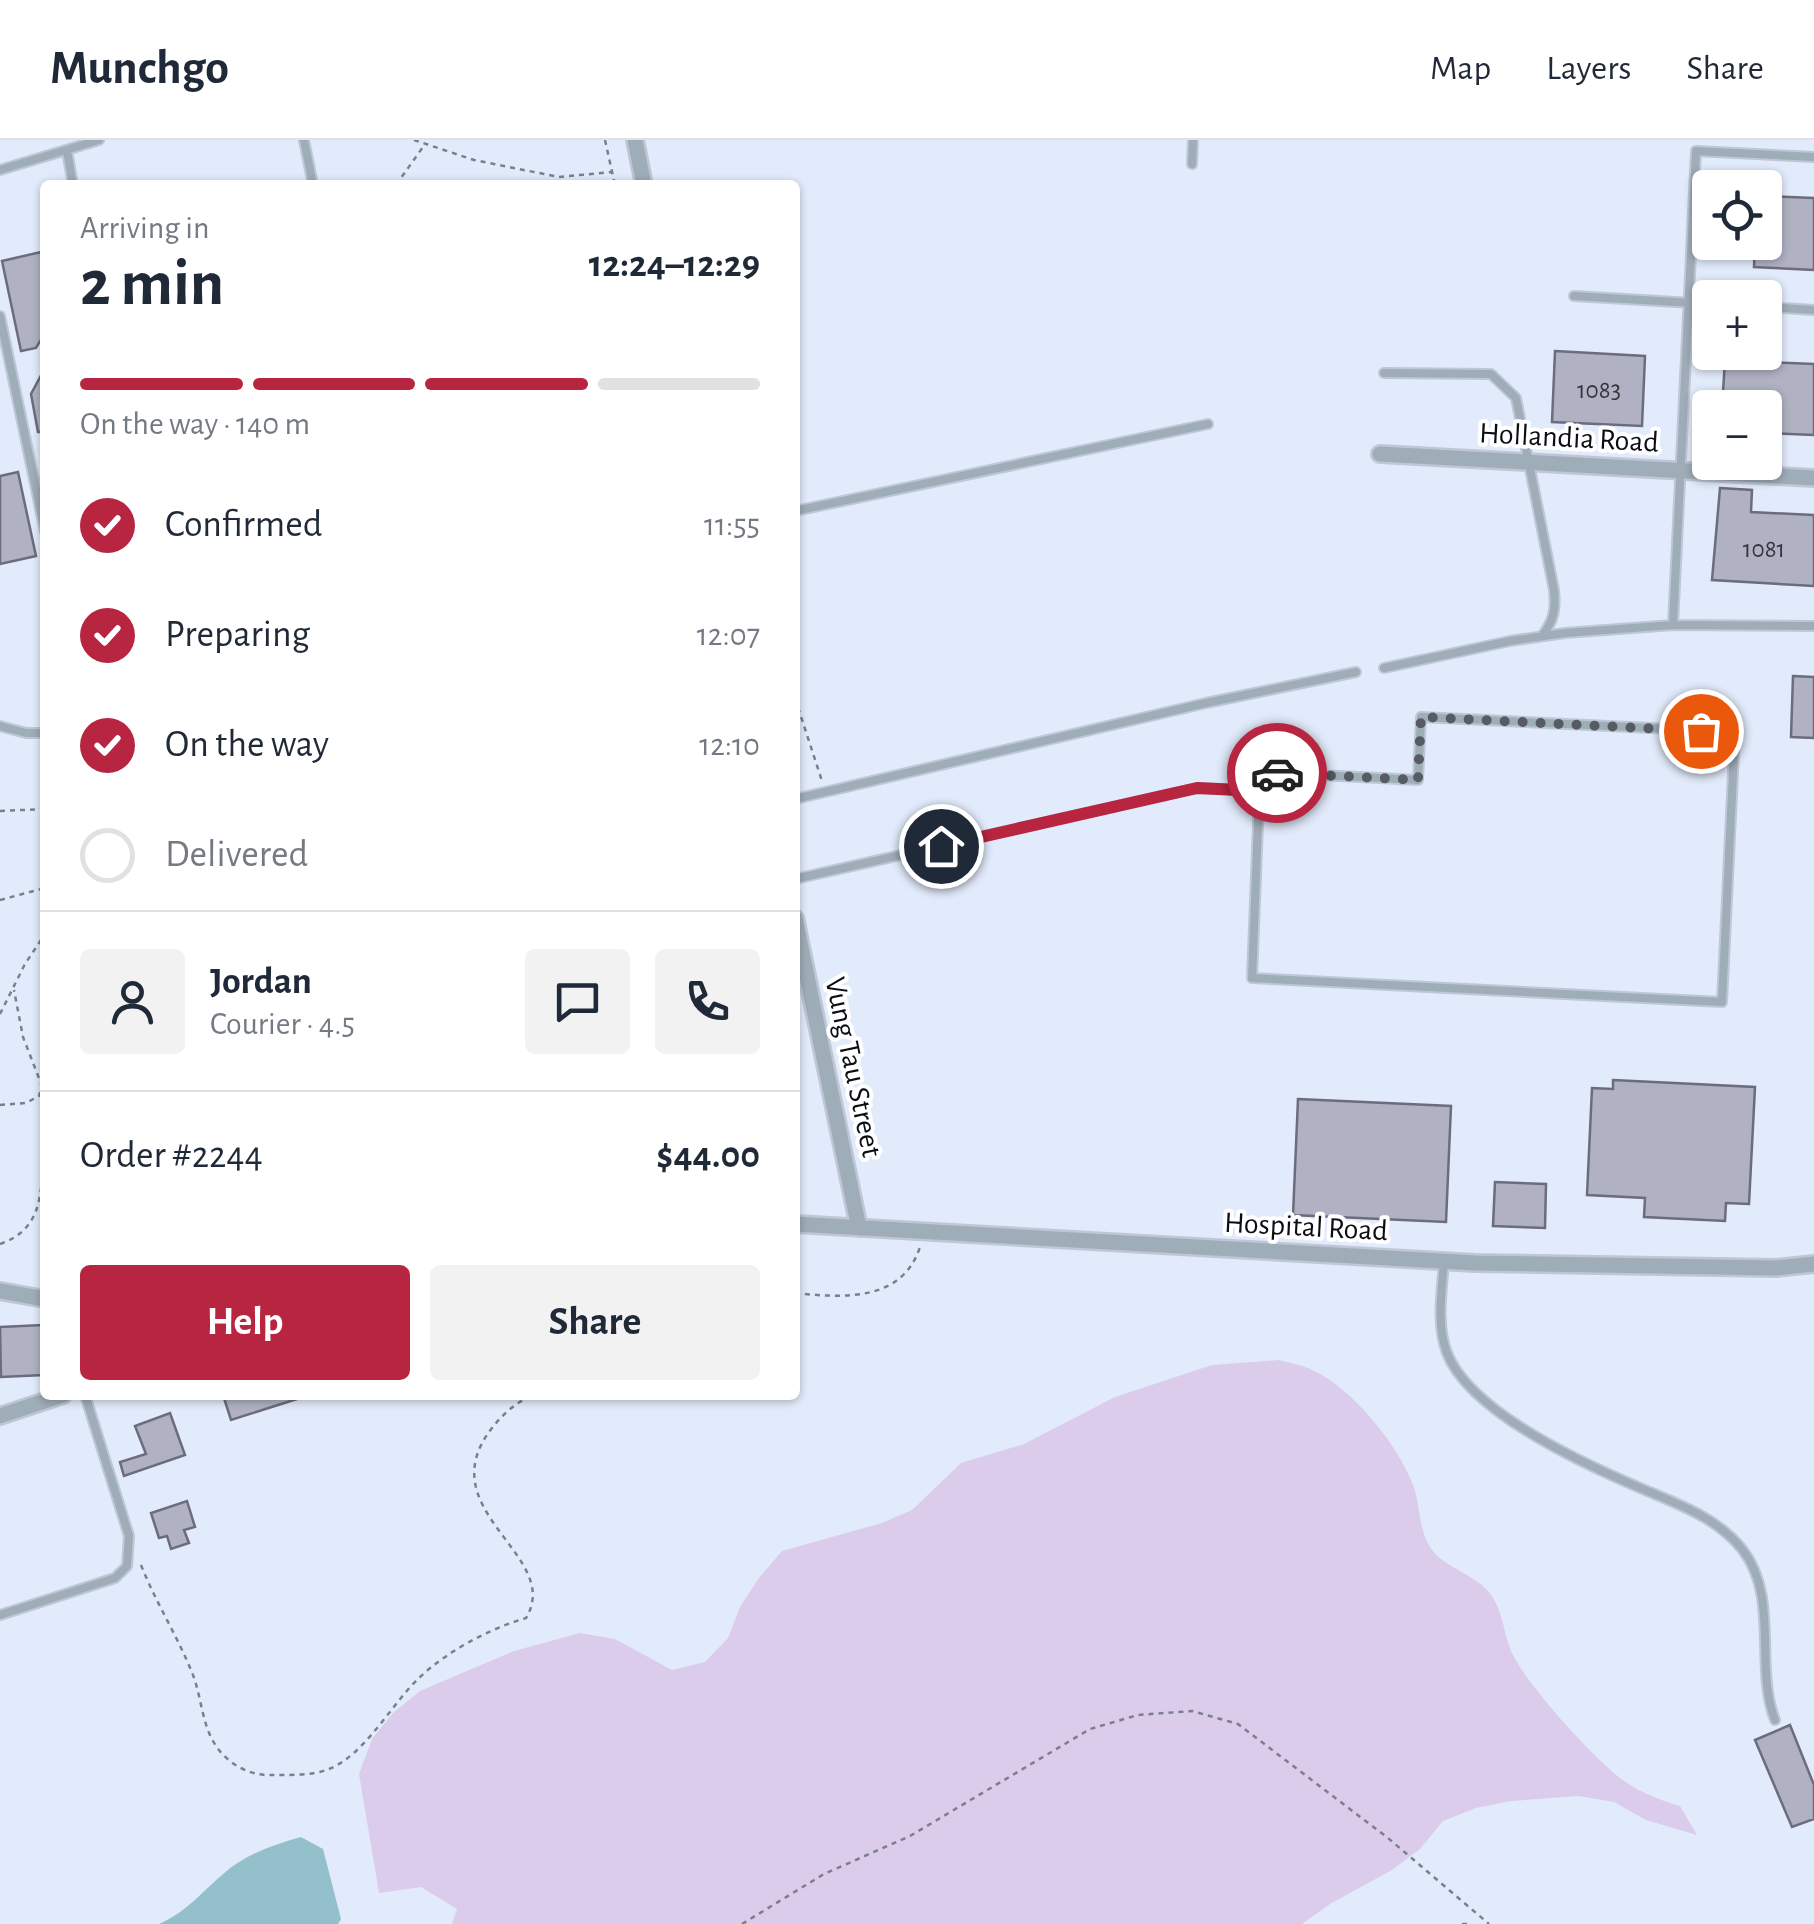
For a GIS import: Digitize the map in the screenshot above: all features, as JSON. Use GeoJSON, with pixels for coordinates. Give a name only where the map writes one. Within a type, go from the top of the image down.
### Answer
{"type":"FeatureCollection","features":[{"type":"Feature","properties":{"kind":"street"},"geometry":{"type":"LineString","coordinates":[[635,140],[643,180]]}},
{"type":"Feature","properties":{"kind":"street","name":"Hollandia Road"},"geometry":{"type":"LineString","coordinates":[[1380,454],[1814,478]]}},
{"type":"Feature","properties":{"kind":"street","name":"Vung Tau Street"},"geometry":{"type":"LineString","coordinates":[[800,942],[859,1228]]}},
{"type":"Feature","properties":{"kind":"street","name":"Hospital Road"},"geometry":{"type":"LineString","coordinates":[[800,1224],[1617,1268],[1776,1268],[1814,1264]]}},
{"type":"Feature","properties":{"kind":"street"},"geometry":{"type":"LineString","coordinates":[[0,1291],[40,1298]]}},
{"type":"Feature","properties":{"kind":"street"},"geometry":{"type":"LineString","coordinates":[[0,1416],[48,1400]]}},
{"type":"Feature","properties":{"kind":"lane"},"geometry":{"type":"LineString","coordinates":[[0,170],[99,140]]}},
{"type":"Feature","properties":{"kind":"lane"},"geometry":{"type":"LineString","coordinates":[[304,140],[312,180]]}},
{"type":"Feature","properties":{"kind":"lane"},"geometry":{"type":"LineString","coordinates":[[1192,164],[1193,140]]}},
{"type":"Feature","properties":{"kind":"lane"},"geometry":{"type":"LineString","coordinates":[[67,151],[72,180]]}},
{"type":"Feature","properties":{"kind":"lane"},"geometry":{"type":"LineString","coordinates":[[1673,626],[1696,151],[1814,157]]}},
{"type":"Feature","properties":{"kind":"lane"},"geometry":{"type":"LineString","coordinates":[[1574,296],[1692,302]]}},
{"type":"Feature","properties":{"kind":"lane"},"geometry":{"type":"LineString","coordinates":[[1782,308],[1814,310]]}},
{"type":"Feature","properties":{"kind":"lane"},"geometry":{"type":"LineString","coordinates":[[0,316],[40,508]]}},
{"type":"Feature","properties":{"kind":"lane"},"geometry":{"type":"LineString","coordinates":[[1384,373],[1491,374],[1516,398],[1556,610],[1553,622],[1542,636]]}},
{"type":"Feature","properties":{"kind":"lane"},"geometry":{"type":"LineString","coordinates":[[800,510],[1208,424]]}},
{"type":"Feature","properties":{"kind":"lane"},"geometry":{"type":"LineString","coordinates":[[1384,668],[1542,636],[1673,626],[1814,626]]}},
{"type":"Feature","properties":{"kind":"lane"},"geometry":{"type":"LineString","coordinates":[[800,798],[1356,672]]}},
{"type":"Feature","properties":{"kind":"lane"},"geometry":{"type":"LineString","coordinates":[[1421,717],[1735,732],[1722,1002],[1252,978],[1260,791],[1260,772],[1418,780],[1421,717]]}},
{"type":"Feature","properties":{"kind":"lane"},"geometry":{"type":"LineString","coordinates":[[0,726],[26,734],[40,733]]}},
{"type":"Feature","properties":{"kind":"lane"},"geometry":{"type":"LineString","coordinates":[[800,878],[1197,788],[1260,791]]}},
{"type":"Feature","properties":{"kind":"lane"},"geometry":{"type":"LineString","coordinates":[[1444,1261],[1440,1315],[1448,1354],[1468,1384],[1528,1433],[1580,1463],[1701,1514],[1742,1550],[1756,1574],[1761,1594],[1767,1685],[1776,1720]]}},
{"type":"Feature","properties":{"kind":"lane"},"geometry":{"type":"LineString","coordinates":[[0,1615],[115,1578],[127,1566],[129,1536],[86,1400]]}},
{"type":"Feature","properties":{"kind":"path"},"geometry":{"type":"LineString","coordinates":[[414,140],[474,160],[559,176],[612,172]]}},
{"type":"Feature","properties":{"kind":"path"},"geometry":{"type":"LineString","coordinates":[[605,140],[614,180]]}},
{"type":"Feature","properties":{"kind":"path"},"geometry":{"type":"LineString","coordinates":[[400,180],[424,146]]}},
{"type":"Feature","properties":{"kind":"path"},"geometry":{"type":"LineString","coordinates":[[800,713],[826,792]]}},
{"type":"Feature","properties":{"kind":"path"},"geometry":{"type":"LineString","coordinates":[[0,811],[40,808]]}},
{"type":"Feature","properties":{"kind":"path"},"geometry":{"type":"LineString","coordinates":[[0,900],[40,889]]}},
{"type":"Feature","properties":{"kind":"path"},"geometry":{"type":"LineString","coordinates":[[1,1010],[40,942]]}},
{"type":"Feature","properties":{"kind":"path"},"geometry":{"type":"LineString","coordinates":[[14,990],[23,1038],[40,1081]]}},
{"type":"Feature","properties":{"kind":"path"},"geometry":{"type":"LineString","coordinates":[[0,1105],[26,1103],[40,1093]]}},
{"type":"Feature","properties":{"kind":"path"},"geometry":{"type":"LineString","coordinates":[[0,1244],[13,1240],[40,1209]]}},
{"type":"Feature","properties":{"kind":"path"},"geometry":{"type":"LineString","coordinates":[[800,1292],[871,1294],[902,1280],[915,1263],[922,1231]]}},
{"type":"Feature","properties":{"kind":"path"},"geometry":{"type":"LineString","coordinates":[[129,1536],[151,1589],[179,1639],[212,1741],[233,1765],[257,1775],[301,1775],[331,1769],[360,1746],[419,1678],[447,1656],[504,1624],[526,1618],[532,1607],[531,1582],[522,1562],[482,1508],[473,1481],[473,1463],[482,1440],[501,1416],[526,1400]]}},
{"type":"Feature","properties":{"kind":"path"},"geometry":{"type":"LineString","coordinates":[[742,1924],[824,1874],[910,1836],[1090,1728],[1138,1715],[1192,1711],[1238,1724],[1388,1838],[1489,1924]]}},
{"type":"Feature","properties":{"kind":"shaded area"},"geometry":{"type":"Polygon","coordinates":[[[1279,1360],[1324,1376],[1371,1418],[1406,1469],[1428,1544],[1493,1598],[1513,1655],[1533,1685],[1612,1771],[1644,1793],[1680,1806],[1697,1835],[1646,1820],[1614,1802],[1579,1796],[1476,1808],[1443,1821],[1420,1849],[1392,1870],[1302,1924],[452,1924],[457,1909],[421,1887],[379,1893],[359,1774],[372,1739],[393,1713],[420,1691],[514,1651],[580,1633],[615,1639],[672,1670],[705,1662],[728,1638],[740,1607],[782,1551],[882,1523],[912,1510],[961,1463],[1024,1444],[1115,1397],[1212,1365],[1279,1360]]]}},
{"type":"Feature","properties":{"kind":"water"},"geometry":{"type":"Polygon","coordinates":[[[301,1837],[323,1849],[341,1919],[338,1924],[159,1924],[185,1908],[240,1862],[301,1837]]]}},
{"type":"Feature","properties":{"kind":"building"},"geometry":{"type":"Polygon","coordinates":[[[1782,197],[1814,198],[1814,270],[1754,267],[1754,260],[1782,260],[1782,197]]]}},
{"type":"Feature","properties":{"kind":"building"},"geometry":{"type":"Polygon","coordinates":[[[40,252],[40,341],[36,348],[21,351],[2,261],[40,252]]]}},
{"type":"Feature","properties":{"kind":"building"},"geometry":{"type":"Polygon","coordinates":[[[1555,351],[1645,356],[1642,426],[1552,422],[1555,351]]]}},
{"type":"Feature","properties":{"kind":"building"},"geometry":{"type":"Polygon","coordinates":[[[1782,363],[1814,364],[1814,435],[1782,434],[1782,390],[1723,390],[1724,370],[1782,370],[1782,363]]]}},
{"type":"Feature","properties":{"kind":"building"},"geometry":{"type":"Polygon","coordinates":[[[40,377],[40,432],[38,432],[31,394],[40,377]]]}},
{"type":"Feature","properties":{"kind":"building"},"geometry":{"type":"Polygon","coordinates":[[[18,472],[36,556],[0,564],[0,476],[18,472]]]}},
{"type":"Feature","properties":{"kind":"building"},"geometry":{"type":"Polygon","coordinates":[[[1720,488],[1752,490],[1751,512],[1814,515],[1814,586],[1712,580],[1720,488]]]}},
{"type":"Feature","properties":{"kind":"building"},"geometry":{"type":"Polygon","coordinates":[[[1793,676],[1814,677],[1814,738],[1791,737],[1793,676]]]}},
{"type":"Feature","properties":{"kind":"building"},"geometry":{"type":"Polygon","coordinates":[[[1613,1080],[1755,1087],[1749,1204],[1726,1203],[1725,1221],[1644,1217],[1645,1198],[1587,1195],[1592,1088],[1613,1089],[1613,1080]]]}},
{"type":"Feature","properties":{"kind":"building"},"geometry":{"type":"Polygon","coordinates":[[[1298,1099],[1451,1106],[1446,1222],[1293,1215],[1298,1099]]]}},
{"type":"Feature","properties":{"kind":"building"},"geometry":{"type":"Polygon","coordinates":[[[1495,1182],[1546,1184],[1545,1228],[1493,1226],[1495,1182]]]}},
{"type":"Feature","properties":{"kind":"building"},"geometry":{"type":"Polygon","coordinates":[[[40,1325],[40,1375],[1,1377],[0,1327],[40,1325]]]}},
{"type":"Feature","properties":{"kind":"building"},"geometry":{"type":"Polygon","coordinates":[[[225,1400],[294,1400],[231,1420],[225,1400]]]}},
{"type":"Feature","properties":{"kind":"building"},"geometry":{"type":"Polygon","coordinates":[[[170,1413],[185,1455],[124,1476],[120,1462],[146,1454],[135,1426],[170,1413]]]}},
{"type":"Feature","properties":{"kind":"building"},"geometry":{"type":"Polygon","coordinates":[[[187,1501],[195,1527],[184,1530],[189,1543],[171,1549],[167,1536],[159,1538],[151,1513],[187,1501]]]}},
{"type":"Feature","properties":{"kind":"building"},"geometry":{"type":"Polygon","coordinates":[[[1790,1725],[1814,1785],[1814,1819],[1792,1827],[1755,1740],[1790,1725]]]}},
{"type":"Feature","properties":{"kind":"way so far"},"geometry":{"type":"LineString","coordinates":[[1277,773],[1418,780],[1421,717],[1701,731]]}},
{"type":"Feature","properties":{"kind":"route"},"geometry":{"type":"LineString","coordinates":[[941,846],[1197,788],[1260,791],[1260,772],[1277,773]]}}]}
